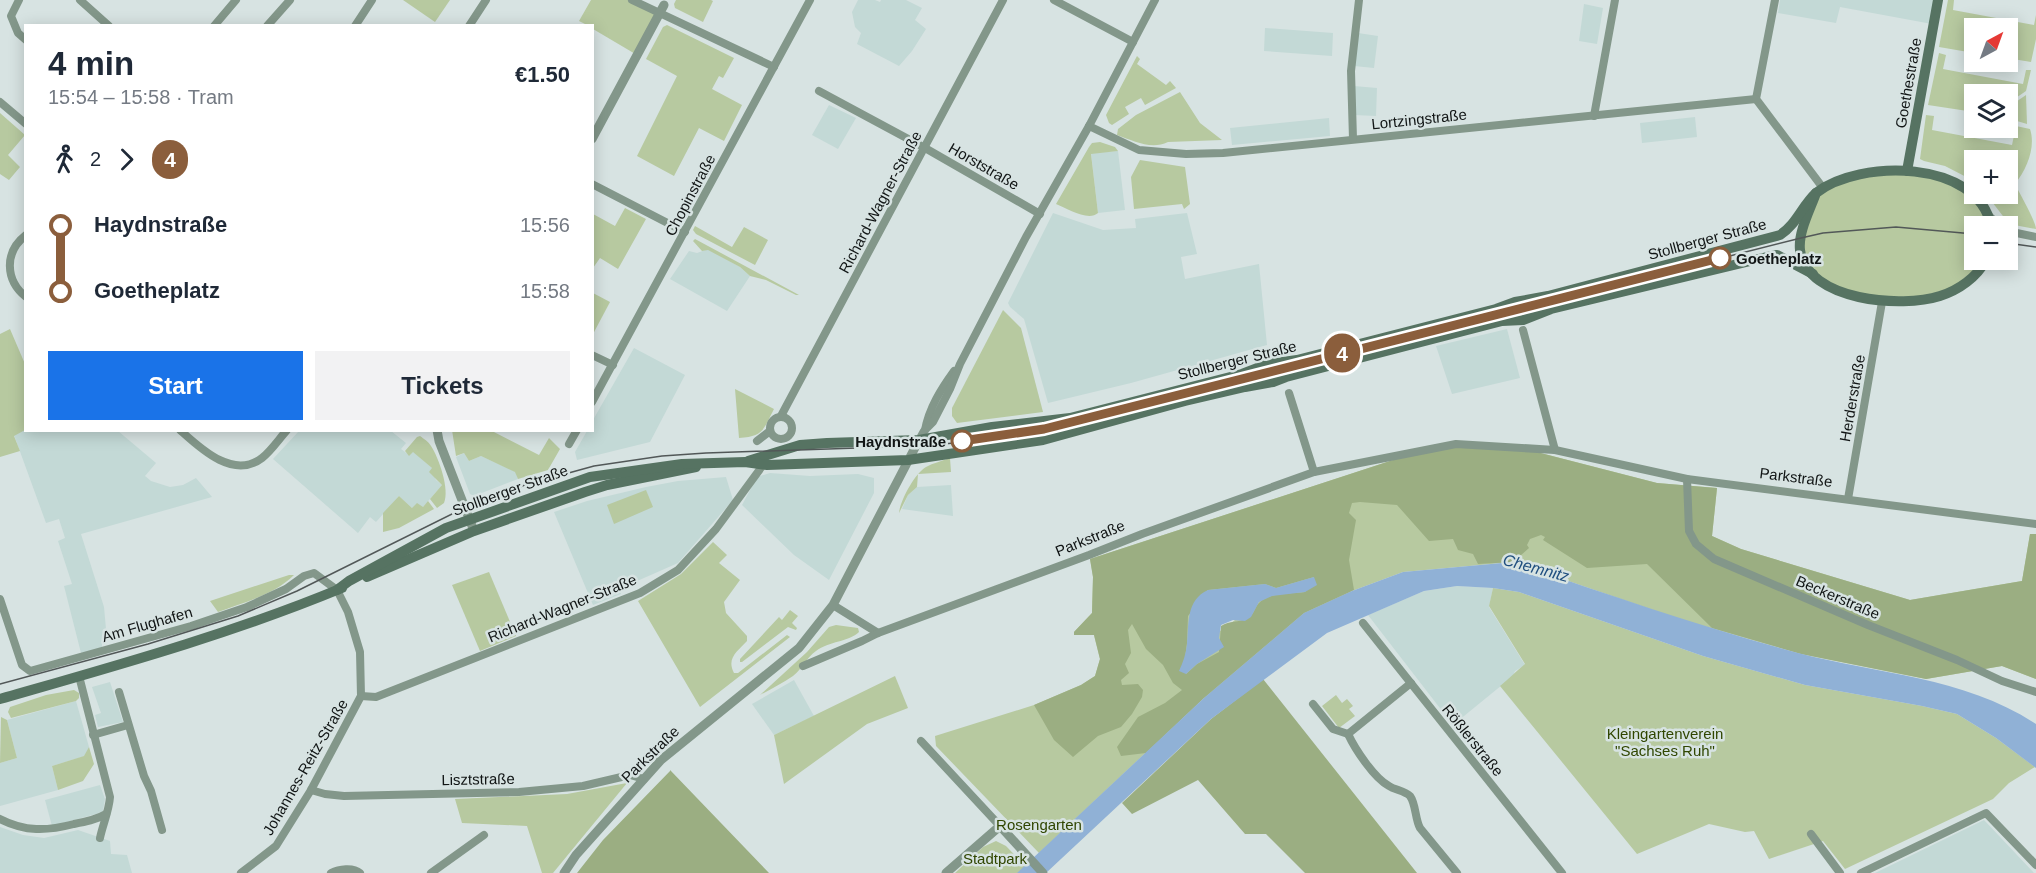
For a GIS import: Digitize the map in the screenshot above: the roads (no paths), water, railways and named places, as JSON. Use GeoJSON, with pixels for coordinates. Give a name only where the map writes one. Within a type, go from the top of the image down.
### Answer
{"type":"FeatureCollection","features":[{"type":"Feature","properties":{"kind":"main road","name":"Goethestraße"},"geometry":{"type":"LineString","coordinates":[[1907,171],[1938,0]]}},
{"type":"Feature","properties":{"kind":"main road"},"geometry":{"type":"LineString","coordinates":[[1979,270],[1966,283],[1950,292],[1922,300],[1882,302],[1847,294],[1825,283],[1813,274],[1803,261],[1800,242],[1819,190],[1865,173],[1907,171],[1929,173],[1953,180],[1973,194],[1987,216]]}},
{"type":"Feature","properties":{"kind":"main road","name":"Stollberger Straße"},"geometry":{"type":"LineString","coordinates":[[745,462],[800,445],[922,436],[1071,418],[1230,377],[1268,364],[1297,360],[1780,235],[1789,229],[1804,205],[1819,190]]}},
{"type":"Feature","properties":{"kind":"main road","name":"Stollberger Straße"},"geometry":{"type":"LineString","coordinates":[[338,590],[349,581],[446,528],[590,477],[682,464],[745,462],[762,465],[908,460],[1043,440],[1185,401],[1273,382],[1491,324],[1523,320],[1551,309],[1777,255],[1813,274]]}},
{"type":"Feature","properties":{"kind":"main road","name":"Stollberger Straße"},"geometry":{"type":"LineString","coordinates":[[0,699],[284,612],[474,531],[607,485],[708,464]]}},
{"type":"Feature","properties":{"kind":"street"},"geometry":{"type":"LineString","coordinates":[[19,0],[11,16],[18,33],[24,38]]}},
{"type":"Feature","properties":{"kind":"street"},"geometry":{"type":"LineString","coordinates":[[80,0],[107,24]]}},
{"type":"Feature","properties":{"kind":"street"},"geometry":{"type":"LineString","coordinates":[[216,24],[236,0]]}},
{"type":"Feature","properties":{"kind":"street"},"geometry":{"type":"LineString","coordinates":[[269,24],[290,0]]}},
{"type":"Feature","properties":{"kind":"street"},"geometry":{"type":"LineString","coordinates":[[356,24],[372,0]]}},
{"type":"Feature","properties":{"kind":"street"},"geometry":{"type":"LineString","coordinates":[[470,24],[486,0]]}},
{"type":"Feature","properties":{"kind":"street"},"geometry":{"type":"LineString","coordinates":[[632,0],[661,9],[774,67]]}},
{"type":"Feature","properties":{"kind":"street","name":"Chopinstraße"},"geometry":{"type":"LineString","coordinates":[[594,398],[810,0]]}},
{"type":"Feature","properties":{"kind":"street","name":"Richard-Wagner-Straße"},"geometry":{"type":"LineString","coordinates":[[757,441],[770,431],[773,419],[781,416],[1003,0]]}},
{"type":"Feature","properties":{"kind":"street"},"geometry":{"type":"LineString","coordinates":[[1054,0],[1133,42]]}},
{"type":"Feature","properties":{"kind":"street"},"geometry":{"type":"LineString","coordinates":[[878,633],[833,605],[908,460],[933,422],[960,364],[1155,0]]}},
{"type":"Feature","properties":{"kind":"street"},"geometry":{"type":"LineString","coordinates":[[1353,140],[1351,70],[1359,0]]}},
{"type":"Feature","properties":{"kind":"street"},"geometry":{"type":"LineString","coordinates":[[1594,116],[1615,0]]}},
{"type":"Feature","properties":{"kind":"street"},"geometry":{"type":"LineString","coordinates":[[1775,0],[1756,99],[1819,190]]}},
{"type":"Feature","properties":{"kind":"street"},"geometry":{"type":"LineString","coordinates":[[594,135],[661,9]]}},
{"type":"Feature","properties":{"kind":"street","name":"Horststraße"},"geometry":{"type":"LineString","coordinates":[[819,91],[1040,214]]}},
{"type":"Feature","properties":{"kind":"street","name":"Lortzingstraße"},"geometry":{"type":"LineString","coordinates":[[1089,126],[1126,146],[1155,153],[1223,153],[1756,99]]}},
{"type":"Feature","properties":{"kind":"street"},"geometry":{"type":"LineString","coordinates":[[0,102],[24,122]]}},
{"type":"Feature","properties":{"kind":"street"},"geometry":{"type":"LineString","coordinates":[[594,185],[685,232]]}},
{"type":"Feature","properties":{"kind":"street"},"geometry":{"type":"LineString","coordinates":[[1986,212],[1990,216]]}},
{"type":"Feature","properties":{"kind":"street"},"geometry":{"type":"LineString","coordinates":[[2018,233],[2036,237]]}},
{"type":"Feature","properties":{"kind":"street"},"geometry":{"type":"LineString","coordinates":[[24,237],[13,249],[9,260],[14,283],[18,291],[24,296]]}},
{"type":"Feature","properties":{"kind":"street","name":"Herderstraße"},"geometry":{"type":"LineString","coordinates":[[1848,499],[1882,302]]}},
{"type":"Feature","properties":{"kind":"street"},"geometry":{"type":"LineString","coordinates":[[1523,330],[1555,450]]}},
{"type":"Feature","properties":{"kind":"street"},"geometry":{"type":"LineString","coordinates":[[594,355],[613,365]]}},
{"type":"Feature","properties":{"kind":"street"},"geometry":{"type":"LineString","coordinates":[[1289,393],[1314,472]]}},
{"type":"Feature","properties":{"kind":"street"},"geometry":{"type":"LineString","coordinates":[[770,431],[780,439],[790,434],[791,422],[781,416]]}},
{"type":"Feature","properties":{"kind":"street"},"geometry":{"type":"LineString","coordinates":[[182,432],[212,457],[225,462],[248,464],[263,457],[285,432]]}},
{"type":"Feature","properties":{"kind":"street"},"geometry":{"type":"LineString","coordinates":[[437,432],[474,531]]}},
{"type":"Feature","properties":{"kind":"street"},"geometry":{"type":"LineString","coordinates":[[569,444],[576,432]]}},
{"type":"Feature","properties":{"kind":"street","name":"Parkstraße"},"geometry":{"type":"LineString","coordinates":[[803,666],[878,633],[1314,472],[1456,444],[1555,450],[1687,479],[2036,524]]}},
{"type":"Feature","properties":{"kind":"street","name":"Richard-Wagner-Straße"},"geometry":{"type":"LineString","coordinates":[[361,696],[376,697],[640,593],[678,570],[716,529],[762,465]]}},
{"type":"Feature","properties":{"kind":"street","name":"Beckerstraße"},"geometry":{"type":"LineString","coordinates":[[1687,479],[1689,531],[1696,544],[1714,559],[2002,681],[2036,692]]}},
{"type":"Feature","properties":{"kind":"street","name":"Am Flughafen"},"geometry":{"type":"LineString","coordinates":[[0,600],[22,665],[30,671],[191,626],[247,607],[286,589],[304,576],[314,573],[338,590]]}},
{"type":"Feature","properties":{"kind":"street","name":"Johannes-Reitz-Straße"},"geometry":{"type":"LineString","coordinates":[[242,873],[276,846],[312,790],[361,696],[360,652],[348,612],[338,590]]}},
{"type":"Feature","properties":{"kind":"street","name":"Parkstraße"},"geometry":{"type":"LineString","coordinates":[[564,873],[576,855],[661,760],[799,648],[833,605]]}},
{"type":"Feature","properties":{"kind":"street","name":"Rößlerstraße"},"geometry":{"type":"LineString","coordinates":[[1363,623],[1563,873]]}},
{"type":"Feature","properties":{"kind":"street"},"geometry":{"type":"LineString","coordinates":[[80,676],[110,797],[100,838]]}},
{"type":"Feature","properties":{"kind":"street"},"geometry":{"type":"LineString","coordinates":[[1348,734],[1411,683]]}},
{"type":"Feature","properties":{"kind":"street"},"geometry":{"type":"LineString","coordinates":[[119,692],[162,830]]}},
{"type":"Feature","properties":{"kind":"street"},"geometry":{"type":"LineString","coordinates":[[1313,704],[1333,729],[1348,734],[1354,746],[1382,781],[1408,794],[1412,799],[1416,821],[1420,828],[1456,873]]}},
{"type":"Feature","properties":{"kind":"street"},"geometry":{"type":"LineString","coordinates":[[93,735],[128,725]]}},
{"type":"Feature","properties":{"kind":"street"},"geometry":{"type":"LineString","coordinates":[[921,741],[1043,873]]}},
{"type":"Feature","properties":{"kind":"street","name":"Lisztstraße"},"geometry":{"type":"LineString","coordinates":[[312,790],[344,796],[519,792],[583,786],[630,775],[644,779]]}},
{"type":"Feature","properties":{"kind":"street"},"geometry":{"type":"LineString","coordinates":[[1861,873],[1986,813],[2036,865]]}},
{"type":"Feature","properties":{"kind":"street"},"geometry":{"type":"LineString","coordinates":[[0,819],[12,825],[34,830],[51,830],[98,819],[106,814]]}},
{"type":"Feature","properties":{"kind":"street"},"geometry":{"type":"LineString","coordinates":[[946,873],[1000,826]]}},
{"type":"Feature","properties":{"kind":"street"},"geometry":{"type":"LineString","coordinates":[[1811,834],[1840,873]]}},
{"type":"Feature","properties":{"kind":"street"},"geometry":{"type":"LineString","coordinates":[[431,873],[484,835]]}},
{"type":"Feature","properties":{"kind":"street"},"geometry":{"type":"LineString","coordinates":[[331,873],[346,869],[357,870],[360,873]]}},
{"type":"Feature","properties":{"kind":"water"},"geometry":{"type":"Polygon","coordinates":[[[1513,562],[1654,610],[1762,643],[1828,660],[1951,686],[1980,696],[2009,708],[2036,724],[2036,768],[1996,738],[1957,714],[1805,685],[1703,656],[1519,592],[1457,586],[1424,591],[1327,633],[1211,719],[1046,873],[1017,873],[1204,698],[1304,613],[1352,591],[1403,572],[1513,562]]]}},
{"type":"Feature","properties":{"kind":"water"},"geometry":{"type":"Polygon","coordinates":[[[1314,577],[1317,585],[1305,592],[1272,596],[1259,602],[1251,617],[1245,621],[1233,620],[1221,625],[1219,638],[1224,647],[1186,674],[1179,671],[1186,651],[1192,606],[1201,594],[1208,590],[1265,584],[1276,588],[1314,577]]]}},
{"type":"Feature","properties":{"kind":"tram line"},"geometry":{"type":"LineString","coordinates":[[0,684],[148,644],[238,616],[297,591],[464,508],[525,485],[594,466],[662,456],[706,453],[955,443],[1044,429],[1823,233],[1896,227],[1964,233]]}},
{"type":"Feature","properties":{"kind":"tram line"},"geometry":{"type":"LineString","coordinates":[[2018,245],[2036,247]]}},
{"type":"Feature","properties":{"kind":"tram line","name":"4"},"geometry":{"type":"LineString","coordinates":[[962,441],[1044,429],[1720,258]]}},
{"type":"Feature","properties":{"kind":"place","name":"Goetheplatz"},"geometry":{"type":"Point","coordinates":[1720,258]}},
{"type":"Feature","properties":{"kind":"place","name":"Haydnstraße"},"geometry":{"type":"Point","coordinates":[962,441]}},
{"type":"Feature","properties":{"kind":"water label","name":"Chemnitz"},"geometry":{"type":"Point","coordinates":[1536,568]}},
{"type":"Feature","properties":{"kind":"park label","name":"Kleingartenverein \"Sachses Ruh\""},"geometry":{"type":"Point","coordinates":[1665,742]}},
{"type":"Feature","properties":{"kind":"park label","name":"Rosengarten"},"geometry":{"type":"Point","coordinates":[1039,824]}},
{"type":"Feature","properties":{"kind":"park label","name":"Stadtpark"},"geometry":{"type":"Point","coordinates":[995,858]}}]}
